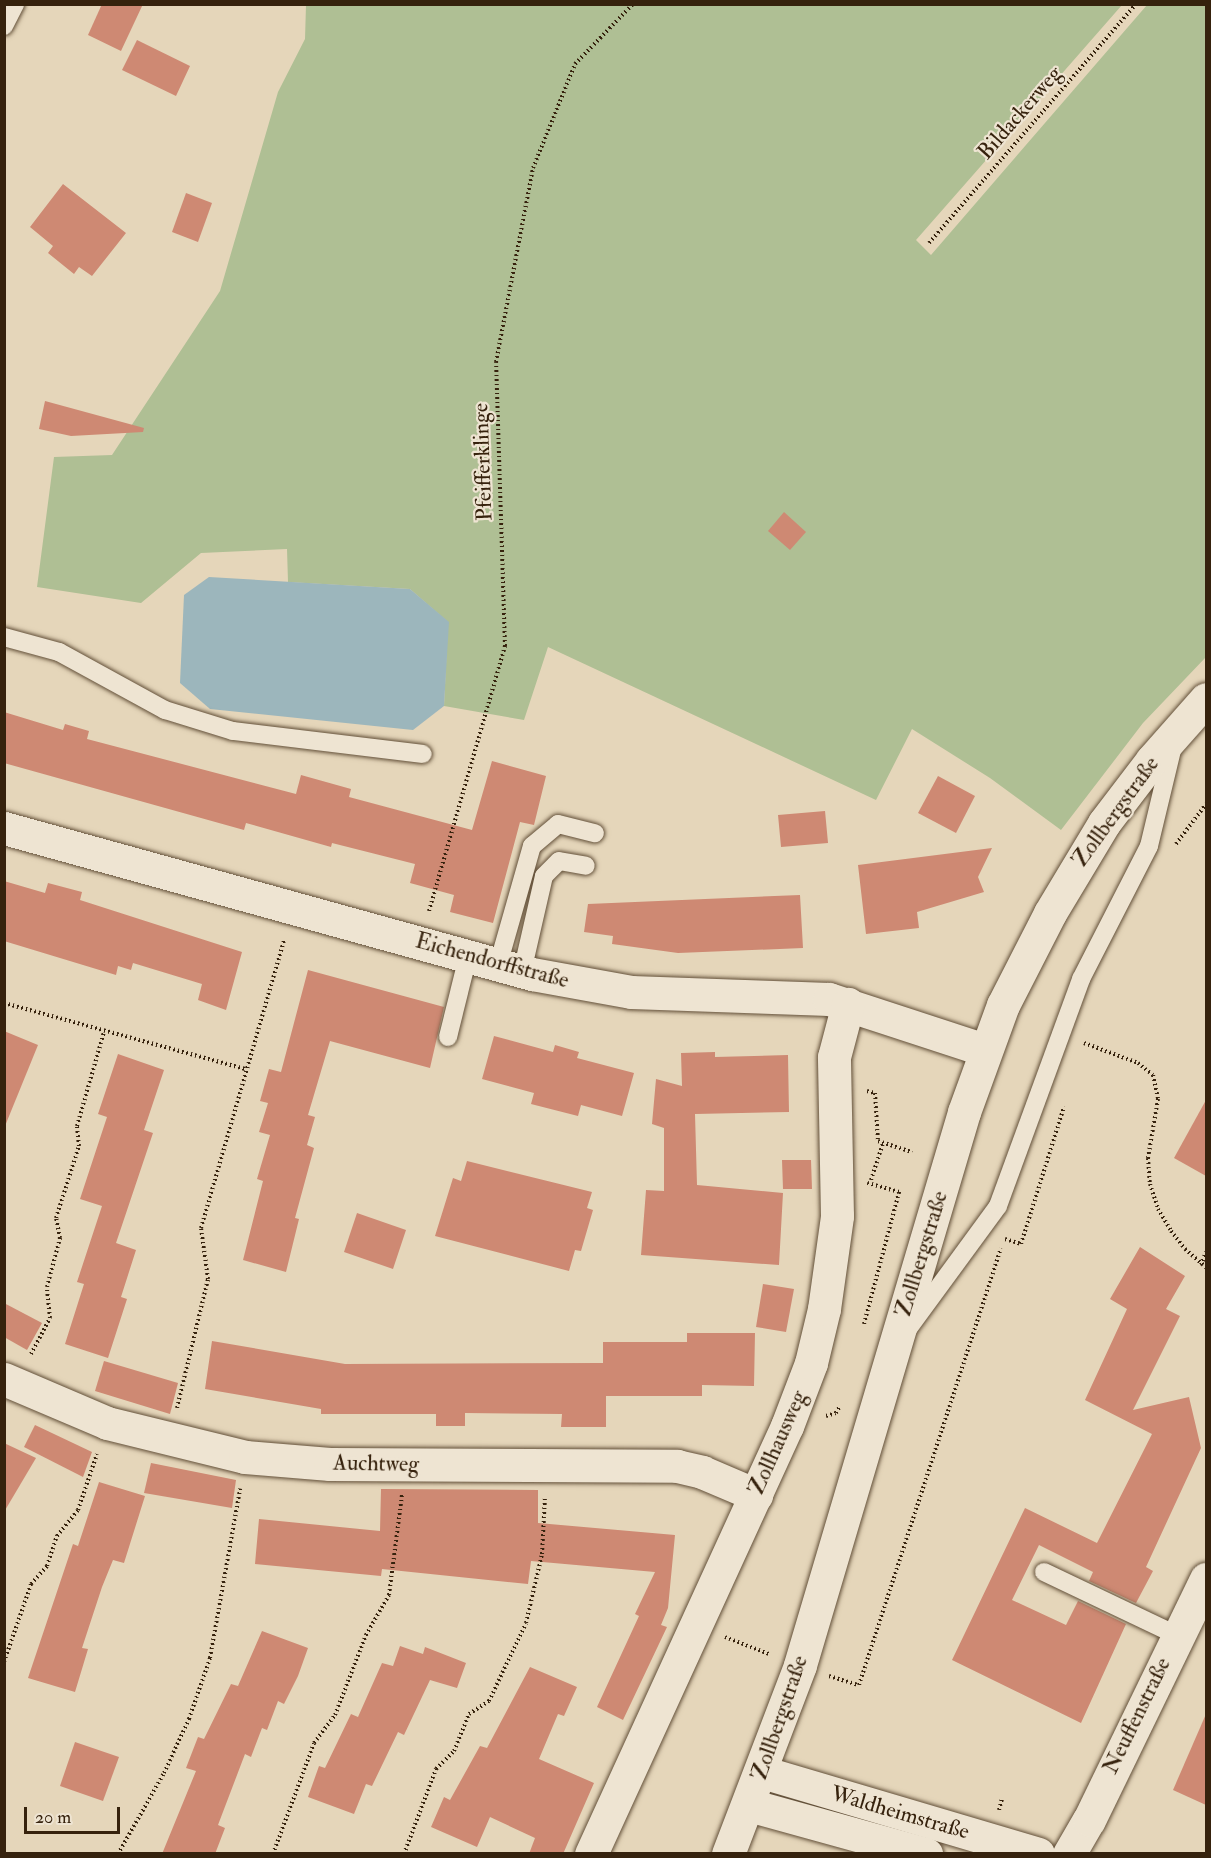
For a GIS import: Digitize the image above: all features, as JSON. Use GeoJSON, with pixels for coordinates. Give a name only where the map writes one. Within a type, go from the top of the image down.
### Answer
{"type":"FeatureCollection","features":[{"type":"Feature","properties":{"kind":"street","name":"Zollbergstraße"},"geometry":{"type":"LineString","coordinates":[[728,1854],[762,1772],[812,1670],[892,1349],[985,1050],[1026,959],[1077,866],[1130,788],[1206,699]]}},
{"type":"Feature","properties":{"kind":"street","name":"Eichendorffstraße"},"geometry":{"type":"LineString","coordinates":[[4,828],[496,964],[631,992],[811,997],[848,1004],[985,1050]]}},
{"type":"Feature","properties":{"kind":"street","name":"Zollhausweg"},"geometry":{"type":"LineString","coordinates":[[591,1854],[787,1426],[819,1334],[833,1251],[839,1176],[834,1090],[835,1046],[848,1004]]}},
{"type":"Feature","properties":{"kind":"street","name":"Auchtweg"},"geometry":{"type":"LineString","coordinates":[[10,1382],[107,1423],[169,1441],[245,1457],[293,1463],[690,1468],[756,1495]]}},
{"type":"Feature","properties":{"kind":"street","name":"Neuffenstraße"},"geometry":{"type":"LineString","coordinates":[[1069,1854],[1089,1820],[1176,1635],[1206,1579]]}},
{"type":"Feature","properties":{"kind":"street","name":"Waldheimstraße"},"geometry":{"type":"LineString","coordinates":[[762,1772],[1038,1854]]}},
{"type":"Feature","properties":{"kind":"street","name":"Waldheimstraße"},"geometry":{"type":"LineString","coordinates":[[749,1805],[926,1854]]}},
{"type":"Feature","properties":{"kind":"lane"},"geometry":{"type":"LineString","coordinates":[[4,26],[15,4]]}},
{"type":"Feature","properties":{"kind":"lane"},"geometry":{"type":"LineString","coordinates":[[4,637],[59,652],[165,710],[233,731],[423,754]]}},
{"type":"Feature","properties":{"kind":"lane"},"geometry":{"type":"LineString","coordinates":[[892,1349],[998,1206],[1081,979],[1149,846],[1176,732]]}},
{"type":"Feature","properties":{"kind":"lane"},"geometry":{"type":"LineString","coordinates":[[496,964],[532,846],[558,824],[595,833]]}},
{"type":"Feature","properties":{"kind":"lane"},"geometry":{"type":"LineString","coordinates":[[448,1037],[496,964],[544,876],[559,861],[586,866]]}},
{"type":"Feature","properties":{"kind":"lane"},"geometry":{"type":"LineString","coordinates":[[1044,1572],[1176,1635]]}},
{"type":"Feature","properties":{"kind":"path","name":"Pfeifferklinge"},"geometry":{"type":"LineString","coordinates":[[422,942],[505,646],[496,362],[535,160],[575,64],[633,4]]}},
{"type":"Feature","properties":{"kind":"path","name":"Bildackerweg"},"geometry":{"type":"LineString","coordinates":[[928,243],[1136,4]]}},
{"type":"Feature","properties":{"kind":"path"},"geometry":{"type":"LineString","coordinates":[[169,1441],[208,1279],[201,1228],[293,907]]}},
{"type":"Feature","properties":{"kind":"path"},"geometry":{"type":"LineString","coordinates":[[4,1003],[246,1070]]}},
{"type":"Feature","properties":{"kind":"path"},"geometry":{"type":"LineString","coordinates":[[10,1382],[50,1318],[46,1287],[60,1238],[56,1218],[79,1146],[76,1126],[104,1032]]}},
{"type":"Feature","properties":{"kind":"path"},"geometry":{"type":"LineString","coordinates":[[1072,1039],[1138,1063],[1153,1075],[1158,1099],[1148,1158],[1150,1184],[1171,1231],[1201,1265],[1206,1267]]}},
{"type":"Feature","properties":{"kind":"path"},"geometry":{"type":"LineString","coordinates":[[834,1090],[875,1092],[878,1141],[912,1152]]}},
{"type":"Feature","properties":{"kind":"path"},"geometry":{"type":"LineString","coordinates":[[696,1626],[812,1670],[859,1685],[1004,1239],[1021,1244],[1065,1104],[1057,1102]]}},
{"type":"Feature","properties":{"kind":"path"},"geometry":{"type":"LineString","coordinates":[[873,1173],[884,1143]]}},
{"type":"Feature","properties":{"kind":"path"},"geometry":{"type":"LineString","coordinates":[[863,1329],[899,1192],[870,1183]]}},
{"type":"Feature","properties":{"kind":"path"},"geometry":{"type":"LineString","coordinates":[[1201,1265],[1206,1252]]}},
{"type":"Feature","properties":{"kind":"path"},"geometry":{"type":"LineString","coordinates":[[787,1426],[836,1413],[842,1399]]}},
{"type":"Feature","properties":{"kind":"path"},"geometry":{"type":"LineString","coordinates":[[4,1662],[31,1584],[47,1566],[57,1536],[80,1504],[107,1423]]}},
{"type":"Feature","properties":{"kind":"path"},"geometry":{"type":"LineString","coordinates":[[118,1854],[164,1773],[189,1719],[210,1658],[245,1457]]}},
{"type":"Feature","properties":{"kind":"path"},"geometry":{"type":"LineString","coordinates":[[273,1854],[314,1743],[334,1715],[366,1635],[389,1595],[402,1491],[397,1465]]}},
{"type":"Feature","properties":{"kind":"path"},"geometry":{"type":"LineString","coordinates":[[404,1854],[436,1769],[454,1751],[469,1714],[489,1701],[526,1623],[542,1554],[546,1465]]}},
{"type":"Feature","properties":{"kind":"green space"},"geometry":{"type":"Polygon","coordinates":[[[306,5],[1122,5],[916,240],[931,255],[1147,5],[1206,5],[1206,657],[1143,723],[1061,830],[990,778],[912,729],[876,800],[548,647],[524,720],[444,706],[448,622],[410,589],[288,582],[287,549],[201,553],[141,603],[37,587],[54,457],[112,455],[220,291],[278,92],[305,39],[306,5]]]}},
{"type":"Feature","properties":{"kind":"water"},"geometry":{"type":"Polygon","coordinates":[[[209,577],[410,589],[449,622],[444,706],[413,730],[210,709],[180,683],[184,595],[209,577]]]}},
{"type":"Feature","properties":{"kind":"building"},"geometry":{"type":"Polygon","coordinates":[[[102,4],[143,4],[121,51],[88,35],[102,4]]]}},
{"type":"Feature","properties":{"kind":"building"},"geometry":{"type":"Polygon","coordinates":[[[137,40],[190,66],[176,96],[122,70],[137,40]]]}},
{"type":"Feature","properties":{"kind":"building"},"geometry":{"type":"Polygon","coordinates":[[[63,184],[126,233],[92,276],[79,267],[74,274],[48,253],[53,246],[30,227],[63,184]]]}},
{"type":"Feature","properties":{"kind":"building"},"geometry":{"type":"Polygon","coordinates":[[[186,193],[212,203],[198,242],[172,232],[186,193]]]}},
{"type":"Feature","properties":{"kind":"building"},"geometry":{"type":"Polygon","coordinates":[[[45,401],[144,428],[143,432],[71,436],[39,429],[45,401]]]}},
{"type":"Feature","properties":{"kind":"building"},"geometry":{"type":"Polygon","coordinates":[[[784,512],[806,532],[790,550],[768,531],[784,512]]]}},
{"type":"Feature","properties":{"kind":"building"},"geometry":{"type":"Polygon","coordinates":[[[4,712],[63,730],[65,724],[89,731],[87,739],[296,794],[301,775],[351,789],[349,797],[472,830],[492,761],[546,776],[534,825],[520,822],[493,923],[450,912],[454,895],[410,883],[415,864],[332,843],[331,847],[246,823],[244,830],[4,763],[4,712]]]}},
{"type":"Feature","properties":{"kind":"building"},"geometry":{"type":"Polygon","coordinates":[[[938,776],[975,796],[956,833],[918,813],[938,776]]]}},
{"type":"Feature","properties":{"kind":"building"},"geometry":{"type":"Polygon","coordinates":[[[825,811],[828,843],[781,847],[778,815],[825,811]]]}},
{"type":"Feature","properties":{"kind":"building"},"geometry":{"type":"Polygon","coordinates":[[[992,848],[978,877],[984,892],[917,912],[919,928],[866,934],[858,865],[992,848]]]}},
{"type":"Feature","properties":{"kind":"building"},"geometry":{"type":"Polygon","coordinates":[[[4,881],[45,893],[48,883],[82,892],[80,900],[242,952],[226,1010],[198,1000],[202,984],[133,963],[131,970],[118,966],[116,975],[4,941],[4,881]]]}},
{"type":"Feature","properties":{"kind":"building"},"geometry":{"type":"Polygon","coordinates":[[[800,895],[803,948],[678,953],[612,944],[613,936],[584,932],[588,904],[800,895]]]}},
{"type":"Feature","properties":{"kind":"building"},"geometry":{"type":"Polygon","coordinates":[[[308,970],[444,1007],[430,1068],[330,1041],[308,1115],[315,1117],[307,1145],[314,1148],[295,1218],[299,1219],[286,1272],[243,1260],[263,1181],[257,1179],[270,1135],[259,1132],[268,1103],[260,1101],[269,1069],[281,1072],[308,970]]]}},
{"type":"Feature","properties":{"kind":"building"},"geometry":{"type":"Polygon","coordinates":[[[4,1031],[38,1045],[5,1126],[4,1126],[4,1031]]]}},
{"type":"Feature","properties":{"kind":"building"},"geometry":{"type":"Polygon","coordinates":[[[494,1036],[553,1052],[555,1045],[579,1052],[577,1058],[634,1073],[622,1116],[581,1105],[578,1116],[531,1104],[534,1093],[482,1079],[494,1036]]]}},
{"type":"Feature","properties":{"kind":"building"},"geometry":{"type":"Polygon","coordinates":[[[715,1052],[715,1057],[788,1055],[789,1112],[695,1114],[697,1185],[783,1193],[779,1265],[641,1255],[646,1190],[664,1191],[664,1128],[652,1124],[656,1079],[682,1086],[681,1053],[715,1052]]]}},
{"type":"Feature","properties":{"kind":"building"},"geometry":{"type":"Polygon","coordinates":[[[118,1054],[164,1070],[144,1130],[153,1133],[116,1243],[136,1250],[121,1297],[127,1299],[108,1358],[65,1344],[84,1284],[77,1282],[102,1206],[80,1199],[107,1117],[98,1114],[118,1054]]]}},
{"type":"Feature","properties":{"kind":"building"},"geometry":{"type":"Polygon","coordinates":[[[1206,1100],[1206,1176],[1174,1158],[1206,1100]]]}},
{"type":"Feature","properties":{"kind":"building"},"geometry":{"type":"Polygon","coordinates":[[[782,1160],[811,1160],[812,1189],[783,1189],[782,1160]]]}},
{"type":"Feature","properties":{"kind":"building"},"geometry":{"type":"Polygon","coordinates":[[[467,1161],[592,1192],[587,1208],[593,1210],[581,1251],[575,1250],[569,1271],[435,1236],[453,1178],[461,1181],[467,1161]]]}},
{"type":"Feature","properties":{"kind":"building"},"geometry":{"type":"Polygon","coordinates":[[[357,1213],[406,1230],[393,1269],[344,1252],[357,1213]]]}},
{"type":"Feature","properties":{"kind":"building"},"geometry":{"type":"Polygon","coordinates":[[[1140,1247],[1185,1276],[1166,1309],[1180,1316],[1133,1410],[1189,1397],[1201,1448],[1146,1567],[1153,1571],[1136,1603],[1089,1581],[1093,1572],[1039,1545],[1012,1600],[1066,1625],[1078,1601],[1126,1624],[1081,1723],[952,1660],[1025,1508],[1097,1543],[1152,1434],[1085,1400],[1127,1309],[1110,1299],[1140,1247]]]}},
{"type":"Feature","properties":{"kind":"building"},"geometry":{"type":"Polygon","coordinates":[[[763,1284],[794,1289],[786,1332],[756,1327],[763,1284]]]}},
{"type":"Feature","properties":{"kind":"building"},"geometry":{"type":"Polygon","coordinates":[[[4,1303],[42,1323],[27,1350],[4,1337],[4,1303]]]}},
{"type":"Feature","properties":{"kind":"building"},"geometry":{"type":"Polygon","coordinates":[[[687,1333],[755,1333],[754,1386],[702,1385],[702,1396],[606,1396],[606,1427],[561,1427],[562,1414],[465,1413],[465,1426],[436,1426],[436,1414],[321,1414],[321,1409],[205,1389],[212,1341],[345,1364],[603,1363],[603,1342],[687,1342],[687,1333]]]}},
{"type":"Feature","properties":{"kind":"building"},"geometry":{"type":"Polygon","coordinates":[[[104,1361],[178,1383],[170,1414],[95,1391],[104,1361]]]}},
{"type":"Feature","properties":{"kind":"building"},"geometry":{"type":"Polygon","coordinates":[[[35,1425],[92,1452],[83,1477],[24,1447],[35,1425]]]}},
{"type":"Feature","properties":{"kind":"building"},"geometry":{"type":"Polygon","coordinates":[[[4,1443],[36,1458],[4,1512],[4,1443]]]}},
{"type":"Feature","properties":{"kind":"building"},"geometry":{"type":"Polygon","coordinates":[[[151,1463],[236,1480],[232,1508],[144,1493],[151,1463]]]}},
{"type":"Feature","properties":{"kind":"building"},"geometry":{"type":"Polygon","coordinates":[[[99,1482],[145,1496],[124,1563],[113,1560],[102,1587],[82,1648],[88,1649],[75,1692],[28,1678],[73,1544],[78,1546],[99,1482]]]}},
{"type":"Feature","properties":{"kind":"building"},"geometry":{"type":"Polygon","coordinates":[[[381,1489],[538,1490],[538,1523],[675,1535],[668,1608],[661,1625],[667,1627],[623,1720],[597,1707],[639,1616],[635,1614],[655,1572],[531,1561],[528,1584],[382,1569],[381,1576],[255,1564],[259,1519],[380,1531],[381,1489]]]}},
{"type":"Feature","properties":{"kind":"building"},"geometry":{"type":"Polygon","coordinates":[[[262,1631],[308,1648],[298,1676],[284,1704],[278,1701],[267,1730],[262,1728],[251,1757],[245,1754],[218,1825],[225,1828],[215,1854],[162,1854],[196,1771],[186,1768],[198,1737],[204,1739],[231,1684],[238,1686],[262,1631]]]}},
{"type":"Feature","properties":{"kind":"building"},"geometry":{"type":"Polygon","coordinates":[[[400,1646],[423,1654],[425,1647],[466,1663],[457,1688],[430,1680],[404,1735],[398,1732],[372,1786],[366,1784],[354,1814],[308,1797],[319,1766],[325,1768],[351,1714],[358,1717],[382,1663],[393,1666],[400,1646]]]}},
{"type":"Feature","properties":{"kind":"building"},"geometry":{"type":"Polygon","coordinates":[[[530,1667],[577,1687],[564,1716],[558,1714],[539,1759],[594,1783],[563,1854],[529,1854],[535,1838],[490,1817],[477,1847],[431,1827],[444,1797],[450,1800],[480,1746],[487,1748],[530,1667]]]}},
{"type":"Feature","properties":{"kind":"building"},"geometry":{"type":"Polygon","coordinates":[[[1206,1714],[1206,1805],[1173,1790],[1206,1714]]]}},
{"type":"Feature","properties":{"kind":"building"},"geometry":{"type":"Polygon","coordinates":[[[75,1742],[119,1757],[103,1801],[60,1786],[75,1742]]]}}]}
